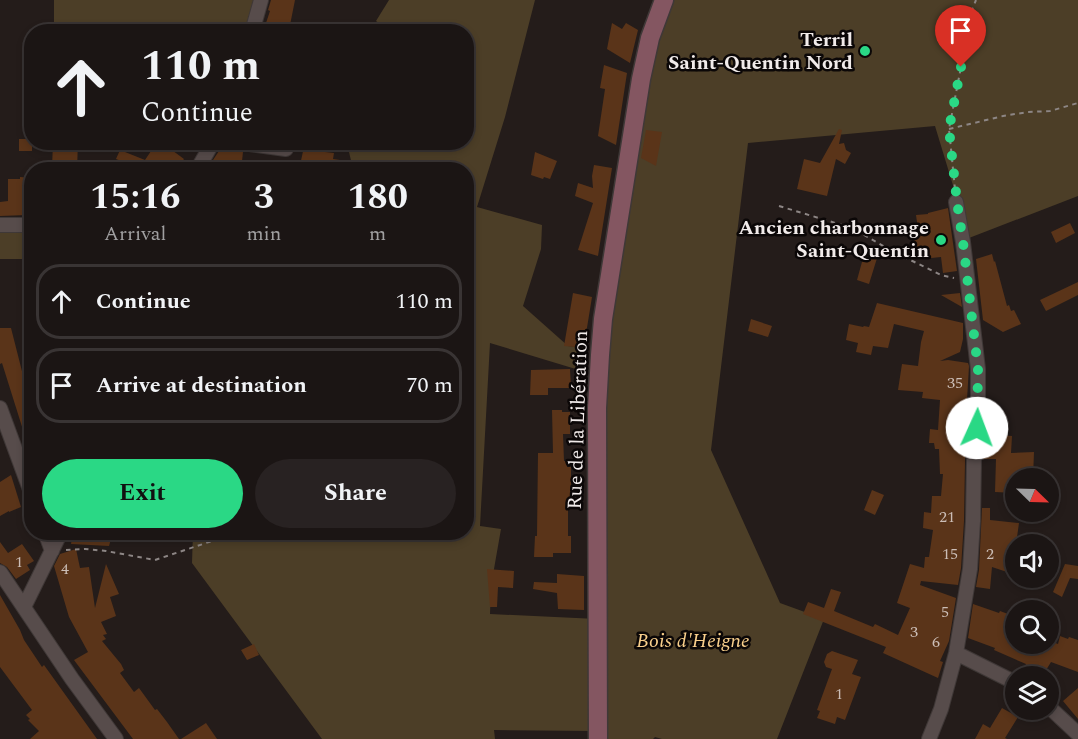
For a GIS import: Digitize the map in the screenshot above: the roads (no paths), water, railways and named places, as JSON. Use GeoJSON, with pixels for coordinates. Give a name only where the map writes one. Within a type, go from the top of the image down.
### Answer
{"type":"FeatureCollection","features":[{"type":"Feature","properties":{"kind":"street"},"geometry":{"type":"LineString","coordinates":[[254,24],[261,0]]}},
{"type":"Feature","properties":{"kind":"street","name":"Rue de la Libération"},"geometry":{"type":"LineString","coordinates":[[598,739],[597,408],[603,319],[641,79],[650,38],[664,0]]}},
{"type":"Feature","properties":{"kind":"street"},"geometry":{"type":"LineString","coordinates":[[929,739],[941,709],[956,653],[970,569],[978,369],[957,202]]}},
{"type":"Feature","properties":{"kind":"street"},"geometry":{"type":"LineString","coordinates":[[0,225],[24,225]]}},
{"type":"Feature","properties":{"kind":"street"},"geometry":{"type":"LineString","coordinates":[[0,408],[24,473]]}},
{"type":"Feature","properties":{"kind":"street"},"geometry":{"type":"LineString","coordinates":[[48,540],[52,550]]}},
{"type":"Feature","properties":{"kind":"street"},"geometry":{"type":"LineString","coordinates":[[24,607],[57,540]]}},
{"type":"Feature","properties":{"kind":"street"},"geometry":{"type":"LineString","coordinates":[[0,572],[72,679],[116,739]]}},
{"type":"Feature","properties":{"kind":"street"},"geometry":{"type":"LineString","coordinates":[[956,653],[1005,678]]}},
{"type":"Feature","properties":{"kind":"street"},"geometry":{"type":"LineString","coordinates":[[1059,716],[1078,734]]}},
{"type":"Feature","properties":{"kind":"place","name":"Terril Saint-Quentin Nord"},"geometry":{"type":"Point","coordinates":[865,51]}},
{"type":"Feature","properties":{"kind":"place","name":"Ancien charbonnage Saint-Quentin"},"geometry":{"type":"Point","coordinates":[941,240]}},
{"type":"Feature","properties":{"kind":"park label","name":"Bois d'Heigne"},"geometry":{"type":"Point","coordinates":[693,641]}}]}
